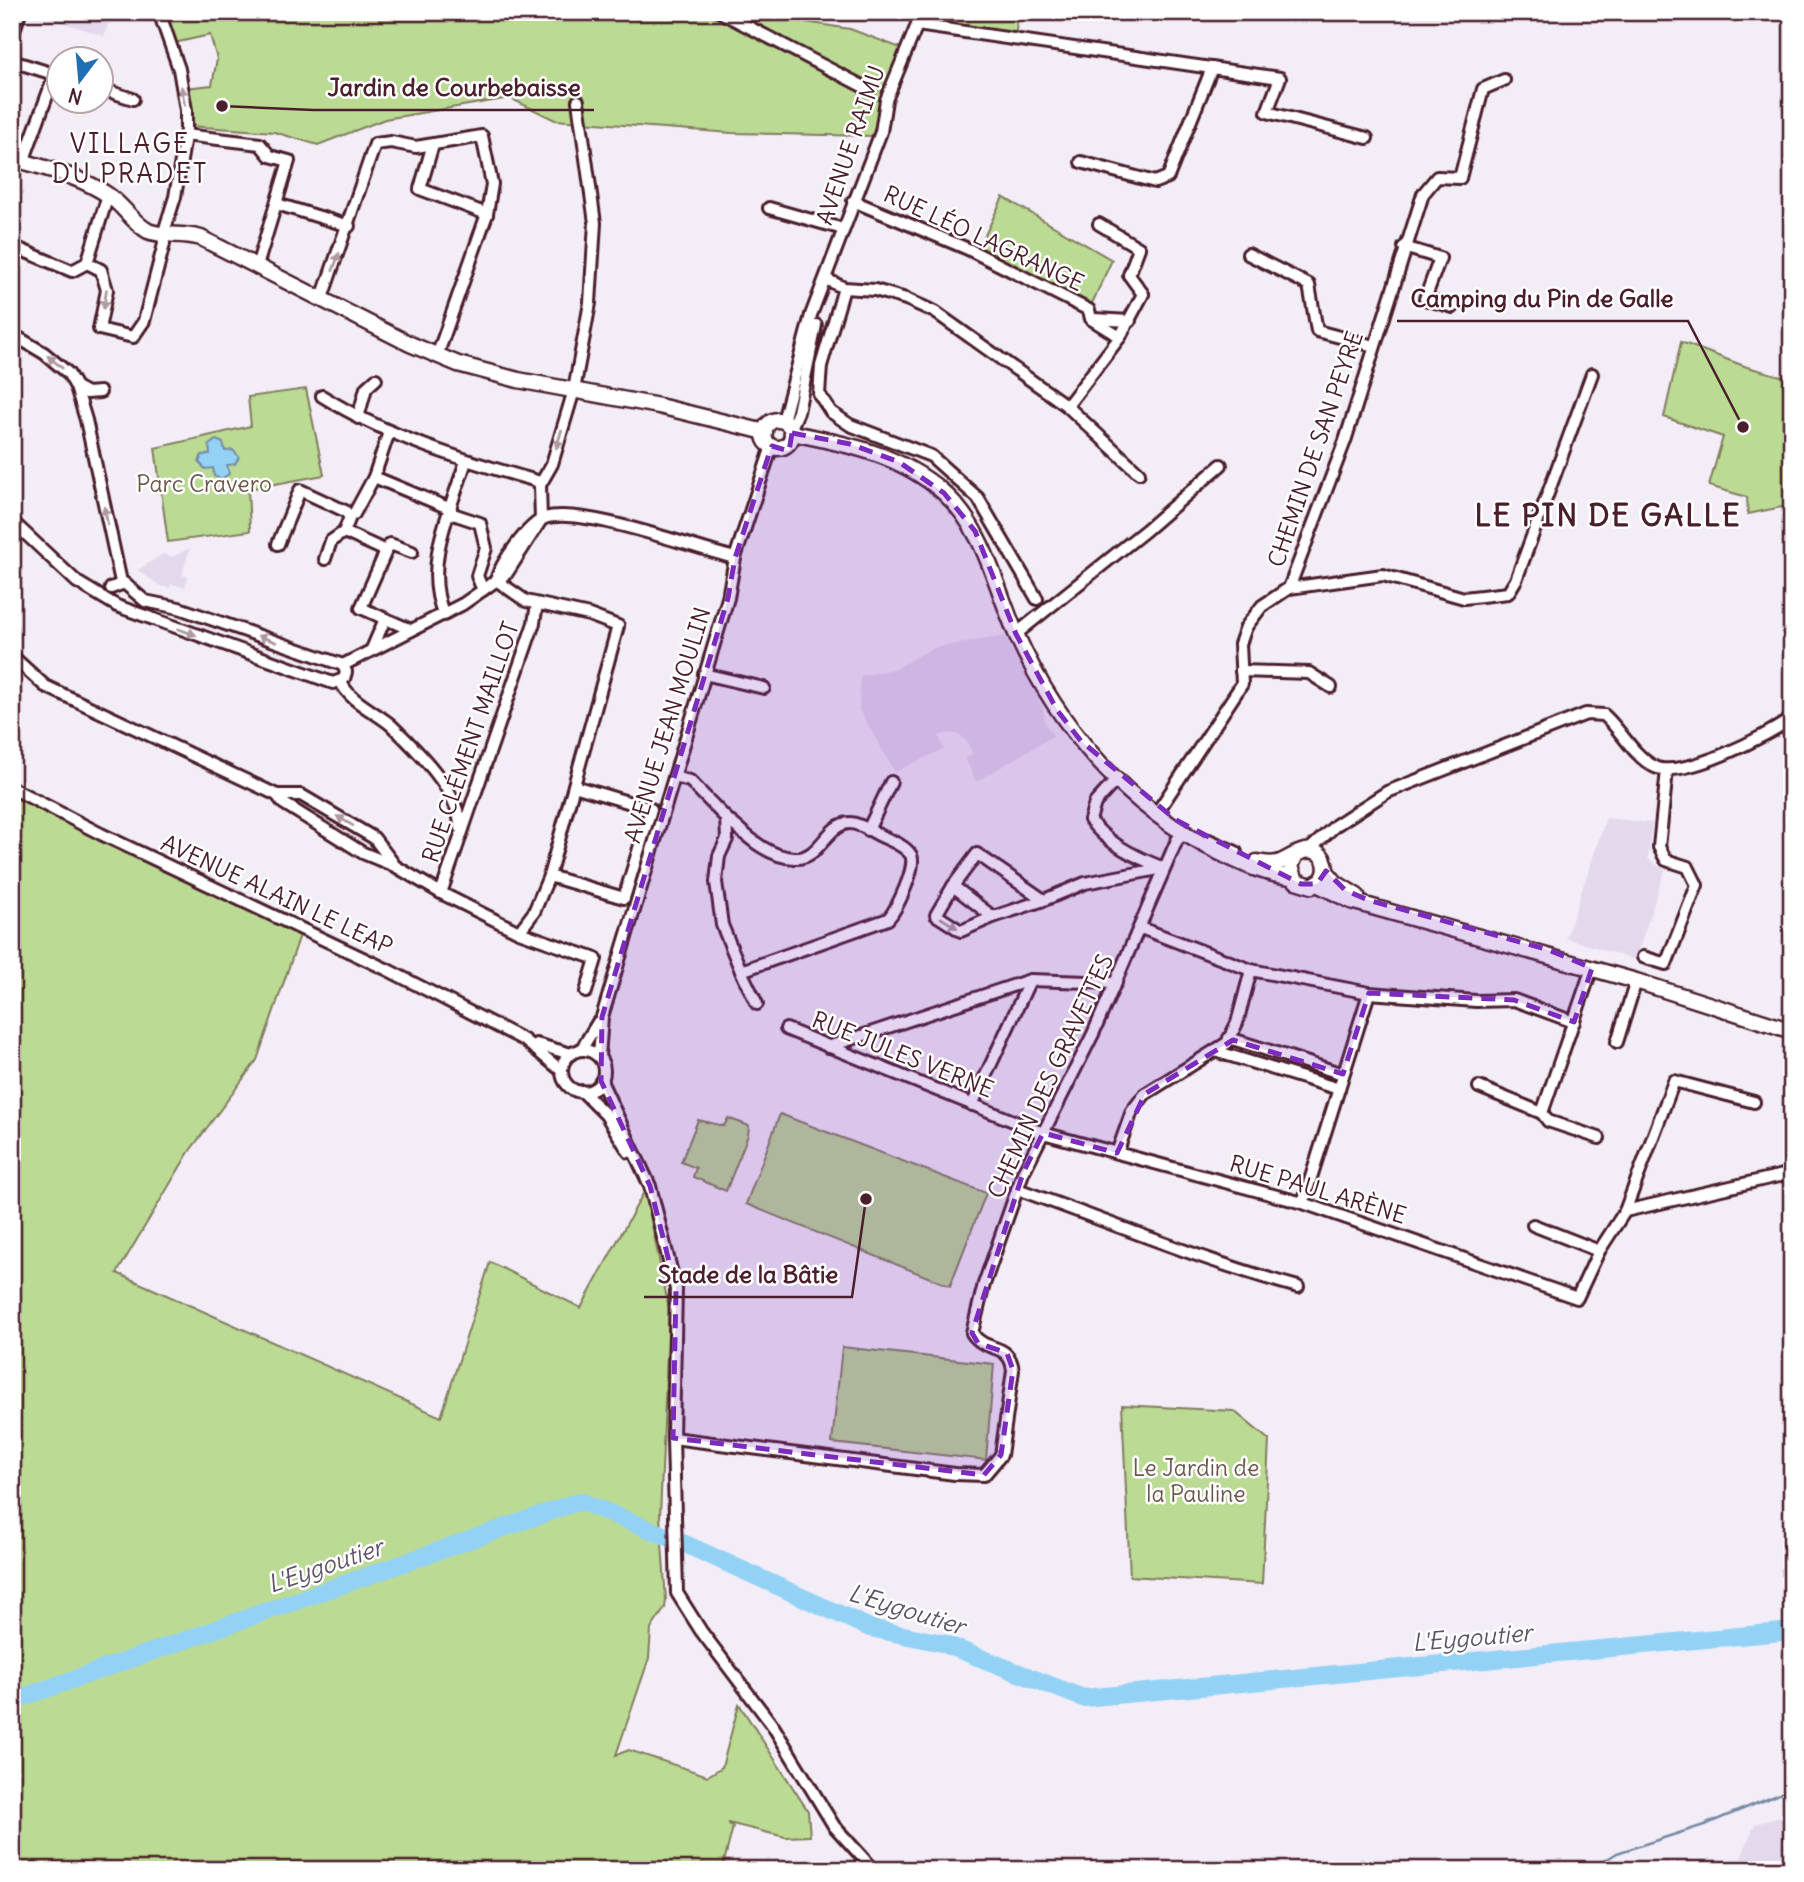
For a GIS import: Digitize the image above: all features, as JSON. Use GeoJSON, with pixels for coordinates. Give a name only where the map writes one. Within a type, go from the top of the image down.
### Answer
{"type":"FeatureCollection","features":[{"type":"Feature","properties":{"kind":"main road"},"geometry":{"type":"LineString","coordinates":[[18,160],[83,182],[113,199],[140,225],[163,234],[190,234],[437,356],[498,375],[659,406],[765,432]]}},
{"type":"Feature","properties":{"kind":"main road"},"geometry":{"type":"LineString","coordinates":[[789,427],[786,445],[772,446],[766,440],[765,432],[771,422],[789,427],[874,451],[899,462],[944,493],[975,531],[1039,682],[1081,741],[1136,799],[1182,833],[1253,867],[1293,877],[1306,886],[1317,884],[1351,901],[1592,968],[1792,1031]]}},
{"type":"Feature","properties":{"kind":"main road"},"geometry":{"type":"LineString","coordinates":[[1081,741],[1160,808],[1186,826],[1236,852],[1267,864],[1295,857],[1309,850],[1325,864],[1345,890],[1368,900],[1549,950],[1592,968]]}},
{"type":"Feature","properties":{"kind":"main road"},"geometry":{"type":"LineString","coordinates":[[1293,877],[1291,866],[1295,857]]}},
{"type":"Feature","properties":{"kind":"main road"},"geometry":{"type":"LineString","coordinates":[[1317,884],[1325,864]]}},
{"type":"Feature","properties":{"kind":"street"},"geometry":{"type":"LineString","coordinates":[[12,37],[20,12]]}},
{"type":"Feature","properties":{"kind":"street"},"geometry":{"type":"LineString","coordinates":[[87,263],[102,270],[107,290],[99,329],[133,337],[144,321],[189,133],[179,69],[159,12]]}},
{"type":"Feature","properties":{"kind":"street"},"geometry":{"type":"LineString","coordinates":[[720,12],[870,90]]}},
{"type":"Feature","properties":{"kind":"street","name":"AVENUE RAIMU"},"geometry":{"type":"LineString","coordinates":[[789,427],[797,412],[799,378],[825,279],[881,132],[886,100],[917,25],[918,12]]}},
{"type":"Feature","properties":{"kind":"street"},"geometry":{"type":"LineString","coordinates":[[917,25],[1280,78],[1267,112],[1367,138]]}},
{"type":"Feature","properties":{"kind":"street"},"geometry":{"type":"LineString","coordinates":[[12,61],[46,72]]}},
{"type":"Feature","properties":{"kind":"street"},"geometry":{"type":"LineString","coordinates":[[1081,162],[1155,183],[1168,177],[1212,68]]}},
{"type":"Feature","properties":{"kind":"street","name":"CHEMIN DE SAN PEYRE"},"geometry":{"type":"LineString","coordinates":[[1160,808],[1242,684],[1240,644],[1246,627],[1262,606],[1289,588],[1345,441],[1404,247],[1423,194],[1437,177],[1460,178],[1483,89],[1504,80]]}},
{"type":"Feature","properties":{"kind":"street"},"geometry":{"type":"LineString","coordinates":[[116,94],[133,99]]}},
{"type":"Feature","properties":{"kind":"street"},"geometry":{"type":"LineString","coordinates":[[18,160],[46,99]]}},
{"type":"Feature","properties":{"kind":"street"},"geometry":{"type":"LineString","coordinates":[[541,520],[540,485],[552,464],[574,390],[590,303],[595,223],[578,101]]}},
{"type":"Feature","properties":{"kind":"street"},"geometry":{"type":"LineString","coordinates":[[189,133],[260,144],[270,156],[289,161],[257,265]]}},
{"type":"Feature","properties":{"kind":"street"},"geometry":{"type":"LineString","coordinates":[[322,298],[375,144],[391,142],[416,147],[482,136],[492,184],[487,214],[437,356]]}},
{"type":"Feature","properties":{"kind":"street"},"geometry":{"type":"LineString","coordinates":[[433,144],[420,189],[487,214]]}},
{"type":"Feature","properties":{"kind":"street"},"geometry":{"type":"LineString","coordinates":[[12,246],[66,268],[79,270],[87,263],[113,199]]}},
{"type":"Feature","properties":{"kind":"street","name":"RUE LÉO LAGRANGE"},"geometry":{"type":"LineString","coordinates":[[853,201],[968,249],[1088,310],[1091,319],[1120,337]]}},
{"type":"Feature","properties":{"kind":"street"},"geometry":{"type":"LineString","coordinates":[[277,204],[349,226]]}},
{"type":"Feature","properties":{"kind":"street"},"geometry":{"type":"LineString","coordinates":[[769,208],[843,229]]}},
{"type":"Feature","properties":{"kind":"street"},"geometry":{"type":"LineString","coordinates":[[1067,407],[1120,337],[1143,295],[1129,275],[1139,248],[1099,224]]}},
{"type":"Feature","properties":{"kind":"street"},"geometry":{"type":"LineString","coordinates":[[1404,247],[1440,258],[1426,299],[1453,307]]}},
{"type":"Feature","properties":{"kind":"street"},"geometry":{"type":"LineString","coordinates":[[1248,254],[1309,285],[1317,331],[1374,346]]}},
{"type":"Feature","properties":{"kind":"street"},"geometry":{"type":"LineString","coordinates":[[825,279],[845,288],[875,290],[935,312],[1067,407],[1139,473]]}},
{"type":"Feature","properties":{"kind":"street"},"geometry":{"type":"LineString","coordinates":[[845,288],[821,366],[818,394],[831,412],[850,425],[932,456],[978,498],[1037,599]]}},
{"type":"Feature","properties":{"kind":"street","name":"RUE LÉO LAGRANGE"},"geometry":{"type":"LineString","coordinates":[[1091,319],[1130,321]]}},
{"type":"Feature","properties":{"kind":"street"},"geometry":{"type":"LineString","coordinates":[[12,334],[44,353],[68,373],[76,387],[114,590],[114,605],[326,678],[333,683],[341,682],[346,676],[337,664],[190,612],[145,601],[133,593],[128,584],[114,590],[77,582],[12,521]]}},
{"type":"Feature","properties":{"kind":"street"},"geometry":{"type":"LineString","coordinates":[[1289,588],[1383,575],[1464,597],[1508,593],[1516,580],[1592,374]]}},
{"type":"Feature","properties":{"kind":"street"},"geometry":{"type":"LineString","coordinates":[[358,418],[366,388],[376,379]]}},
{"type":"Feature","properties":{"kind":"street"},"geometry":{"type":"LineString","coordinates":[[76,387],[100,395],[81,404]]}},
{"type":"Feature","properties":{"kind":"street"},"geometry":{"type":"LineString","coordinates":[[322,396],[358,418],[389,432],[466,461],[537,481],[540,485]]}},
{"type":"Feature","properties":{"kind":"street"},"geometry":{"type":"LineString","coordinates":[[325,559],[331,541],[344,532],[374,477],[389,432]]}},
{"type":"Feature","properties":{"kind":"street","name":"AVENUE JEAN MOULIN"},"geometry":{"type":"LineString","coordinates":[[599,1057],[602,1017],[728,598],[735,558],[772,446]]}},
{"type":"Feature","properties":{"kind":"street"},"geometry":{"type":"LineString","coordinates":[[444,615],[434,580],[436,559],[466,461]]}},
{"type":"Feature","properties":{"kind":"street"},"geometry":{"type":"LineString","coordinates":[[1017,634],[1146,530],[1221,465]]}},
{"type":"Feature","properties":{"kind":"street"},"geometry":{"type":"LineString","coordinates":[[374,477],[480,523],[486,548],[477,576],[483,590]]}},
{"type":"Feature","properties":{"kind":"street"},"geometry":{"type":"LineString","coordinates":[[278,544],[300,490],[352,515]]}},
{"type":"Feature","properties":{"kind":"street"},"geometry":{"type":"LineString","coordinates":[[326,678],[325,672],[337,664],[444,615],[483,590],[496,580],[499,569],[527,530],[541,520],[563,517],[591,520],[735,558]]}},
{"type":"Feature","properties":{"kind":"street"},"geometry":{"type":"LineString","coordinates":[[344,532],[386,551]]}},
{"type":"Feature","properties":{"kind":"street"},"geometry":{"type":"LineString","coordinates":[[411,630],[361,608],[390,544],[412,552]]}},
{"type":"Feature","properties":{"kind":"street"},"geometry":{"type":"LineString","coordinates":[[496,580],[526,601],[589,615],[618,626],[549,876],[534,912],[519,932]]}},
{"type":"Feature","properties":{"kind":"street"},"geometry":{"type":"LineString","coordinates":[[124,607],[130,603],[133,593]]}},
{"type":"Feature","properties":{"kind":"street","name":"RUE CLÉMENT MAILLOT"},"geometry":{"type":"LineString","coordinates":[[441,893],[530,635],[537,604]]}},
{"type":"Feature","properties":{"kind":"street"},"geometry":{"type":"LineString","coordinates":[[372,649],[386,619]]}},
{"type":"Feature","properties":{"kind":"street"},"geometry":{"type":"LineString","coordinates":[[12,656],[45,686],[276,796],[363,853],[395,866],[441,893],[519,932],[596,958],[586,992]]}},
{"type":"Feature","properties":{"kind":"street"},"geometry":{"type":"LineString","coordinates":[[1241,671],[1309,673],[1331,687]]}},
{"type":"Feature","properties":{"kind":"street"},"geometry":{"type":"LineString","coordinates":[[704,674],[764,688]]}},
{"type":"Feature","properties":{"kind":"street"},"geometry":{"type":"LineString","coordinates":[[341,682],[351,695],[391,726],[440,779],[456,802],[460,834]]}},
{"type":"Feature","properties":{"kind":"street"},"geometry":{"type":"LineString","coordinates":[[1309,850],[1336,825],[1387,792],[1592,712],[1610,720],[1653,766],[1667,770],[1699,762],[1759,739],[1792,718]]}},
{"type":"Feature","properties":{"kind":"street"},"geometry":{"type":"LineString","coordinates":[[1643,957],[1666,964],[1698,885],[1688,867],[1666,860],[1659,847],[1667,770]]}},
{"type":"Feature","properties":{"kind":"street"},"geometry":{"type":"LineString","coordinates":[[674,777],[690,782],[756,844],[779,857],[797,859],[814,852],[840,825],[852,822],[904,848],[911,856],[913,866],[895,911],[888,919],[741,971]]}},
{"type":"Feature","properties":{"kind":"street"},"geometry":{"type":"LineString","coordinates":[[1117,779],[1095,803],[1090,820],[1099,832],[1121,847],[1142,860],[1164,868]]}},
{"type":"Feature","properties":{"kind":"street"},"geometry":{"type":"LineString","coordinates":[[869,830],[891,782]]}},
{"type":"Feature","properties":{"kind":"street"},"geometry":{"type":"LineString","coordinates":[[549,876],[624,898],[651,809],[574,786]]}},
{"type":"Feature","properties":{"kind":"street","name":"AVENUE ALAIN LE LEAP"},"geometry":{"type":"LineString","coordinates":[[12,788],[65,816],[388,970],[524,1040],[562,1071]]}},
{"type":"Feature","properties":{"kind":"street"},"geometry":{"type":"LineString","coordinates":[[276,796],[301,795],[322,807],[374,838],[395,866]]}},
{"type":"Feature","properties":{"kind":"street"},"geometry":{"type":"LineString","coordinates":[[726,818],[727,839],[719,856],[716,882],[722,925],[757,1004]]}},
{"type":"Feature","properties":{"kind":"street"},"geometry":{"type":"LineString","coordinates":[[1325,864],[1325,841],[1336,825]]}},
{"type":"Feature","properties":{"kind":"street"},"geometry":{"type":"LineString","coordinates":[[1182,833],[1193,834],[1236,852]]}},
{"type":"Feature","properties":{"kind":"street","name":"CHEMIN DES GRAVETTES"},"geometry":{"type":"LineString","coordinates":[[673,1438],[955,1475],[984,1475],[1001,1455],[1013,1370],[1011,1358],[1007,1353],[978,1343],[972,1333],[984,1284],[1017,1189],[1116,983],[1164,868],[1182,833]]}},
{"type":"Feature","properties":{"kind":"street"},"geometry":{"type":"LineString","coordinates":[[1044,900],[977,854],[936,915],[961,931],[993,917],[1044,900],[1085,883],[1164,868]]}},
{"type":"Feature","properties":{"kind":"street"},"geometry":{"type":"LineString","coordinates":[[1693,876],[1704,869]]}},
{"type":"Feature","properties":{"kind":"street"},"geometry":{"type":"LineString","coordinates":[[953,886],[993,917]]}},
{"type":"Feature","properties":{"kind":"street"},"geometry":{"type":"LineString","coordinates":[[1141,928],[1251,970],[1369,993],[1476,1001],[1514,1000],[1574,1022]]}},
{"type":"Feature","properties":{"kind":"street"},"geometry":{"type":"LineString","coordinates":[[1542,1113],[1592,968]]}},
{"type":"Feature","properties":{"kind":"street"},"geometry":{"type":"LineString","coordinates":[[1117,1153],[1132,1111],[1144,1094],[1215,1051],[1230,1038],[1237,1023],[1251,970]]}},
{"type":"Feature","properties":{"kind":"street"},"geometry":{"type":"LineString","coordinates":[[828,1047],[1030,980],[1040,978],[1116,983]]}},
{"type":"Feature","properties":{"kind":"street"},"geometry":{"type":"LineString","coordinates":[[972,1105],[1030,980]]}},
{"type":"Feature","properties":{"kind":"street"},"geometry":{"type":"LineString","coordinates":[[1617,1042],[1636,981]]}},
{"type":"Feature","properties":{"kind":"street"},"geometry":{"type":"LineString","coordinates":[[1303,1203],[1369,993]]}},
{"type":"Feature","properties":{"kind":"street","name":"AVENUE JEAN MOULIN"},"geometry":{"type":"LineString","coordinates":[[576,1052],[602,1017]]}},
{"type":"Feature","properties":{"kind":"street","name":"RUE JULES VERNE"},"geometry":{"type":"LineString","coordinates":[[786,1030],[1043,1133]]}},
{"type":"Feature","properties":{"kind":"street"},"geometry":{"type":"LineString","coordinates":[[1230,1038],[1343,1074]]}},
{"type":"Feature","properties":{"kind":"street","name":"AVENUE ALAIN LE LEAP"},"geometry":{"type":"LineString","coordinates":[[524,1040],[576,1052]]}},
{"type":"Feature","properties":{"kind":"street"},"geometry":{"type":"LineString","coordinates":[[1215,1051],[1339,1088]]}},
{"type":"Feature","properties":{"kind":"street"},"geometry":{"type":"LineString","coordinates":[[582,1091],[593,1089],[601,1081],[604,1067],[599,1057],[576,1052],[562,1071],[569,1086],[582,1091],[606,1115],[647,1180]]}},
{"type":"Feature","properties":{"kind":"street"},"geometry":{"type":"LineString","coordinates":[[601,1081],[647,1180],[677,1301],[673,1438],[674,1551],[675,1581],[682,1603],[774,1726],[834,1826],[874,1870]]}},
{"type":"Feature","properties":{"kind":"street"},"geometry":{"type":"LineString","coordinates":[[1533,1225],[1599,1251],[1625,1211],[1674,1081],[1754,1102]]}},
{"type":"Feature","properties":{"kind":"street"},"geometry":{"type":"LineString","coordinates":[[1479,1087],[1542,1113],[1548,1121],[1599,1138]]}},
{"type":"Feature","properties":{"kind":"street","name":"RUE PAUL ARÈNE"},"geometry":{"type":"LineString","coordinates":[[1043,1133],[1303,1203],[1577,1298],[1599,1251]]}},
{"type":"Feature","properties":{"kind":"street"},"geometry":{"type":"LineString","coordinates":[[1625,1211],[1792,1173]]}},
{"type":"Feature","properties":{"kind":"street"},"geometry":{"type":"LineString","coordinates":[[1017,1189],[1199,1253],[1232,1268],[1298,1287]]}},
{"type":"Feature","properties":{"kind":"highlighted area"},"geometry":{"type":"Polygon","coordinates":[[[792,433],[850,444],[899,462],[944,493],[975,531],[1016,634],[1057,710],[1081,741],[1176,820],[1301,884],[1317,884],[1326,871],[1345,890],[1368,900],[1549,950],[1592,968],[1574,1022],[1514,1000],[1369,993],[1343,1074],[1233,1040],[1145,1094],[1117,1153],[1043,1133],[1023,1173],[972,1333],[978,1343],[1007,1353],[1013,1370],[1001,1455],[984,1475],[673,1438],[676,1289],[650,1186],[601,1081],[602,1017],[728,598],[735,558],[772,446],[789,451],[792,433]]]}},
{"type":"Feature","properties":{"kind":"shaded area"},"geometry":{"type":"Polygon","coordinates":[[[31,12],[112,12],[104,36],[31,12]]]}},
{"type":"Feature","properties":{"kind":"shaded area"},"geometry":{"type":"Polygon","coordinates":[[[190,548],[182,575],[188,577],[185,587],[188,588],[171,584],[170,588],[160,586],[138,570],[163,554],[172,557],[190,548]]]}},
{"type":"Feature","properties":{"kind":"shaded area"},"geometry":{"type":"Polygon","coordinates":[[[1005,636],[1043,708],[1045,722],[1053,736],[976,782],[965,758],[972,754],[968,743],[960,735],[949,733],[939,736],[944,749],[895,772],[859,710],[860,676],[897,668],[932,648],[1005,636]]]}},
{"type":"Feature","properties":{"kind":"shaded area"},"geometry":{"type":"Polygon","coordinates":[[[1606,818],[1652,823],[1648,859],[1665,870],[1635,960],[1566,938],[1606,818]]]}},
{"type":"Feature","properties":{"kind":"shaded area"},"geometry":{"type":"Polygon","coordinates":[[[1792,1814],[1792,1870],[1736,1870],[1755,1824],[1792,1814]]]}},
{"type":"Feature","properties":{"kind":"green space"},"geometry":{"type":"Polygon","coordinates":[[[164,12],[772,12],[781,18],[850,29],[901,48],[872,136],[732,133],[555,120],[510,98],[385,119],[318,145],[274,132],[189,126],[185,88],[212,85],[217,59],[210,35],[174,43],[164,12]]]}},
{"type":"Feature","properties":{"kind":"green space"},"geometry":{"type":"Polygon","coordinates":[[[924,12],[1017,12],[1016,35],[923,21],[924,12]]]}},
{"type":"Feature","properties":{"kind":"green space"},"geometry":{"type":"Polygon","coordinates":[[[1003,197],[1112,260],[1089,310],[979,248],[1003,197]]]}},
{"type":"Feature","properties":{"kind":"green space"},"geometry":{"type":"Polygon","coordinates":[[[1681,342],[1747,367],[1792,379],[1792,505],[1748,514],[1747,497],[1709,486],[1723,437],[1664,417],[1681,342]]]}},
{"type":"Feature","properties":{"kind":"green space","name":"Parc Cravero"},"geometry":{"type":"Polygon","coordinates":[[[306,389],[324,475],[248,489],[250,531],[168,542],[155,448],[251,426],[248,397],[306,389]]]}},
{"type":"Feature","properties":{"kind":"green space"},"geometry":{"type":"Polygon","coordinates":[[[12,796],[300,935],[257,1060],[189,1152],[117,1273],[441,1417],[490,1262],[581,1308],[645,1190],[669,1309],[660,1516],[666,1600],[665,1608],[651,1629],[649,1658],[616,1755],[629,1750],[708,1776],[722,1767],[739,1704],[808,1811],[810,1836],[785,1837],[728,1823],[733,1827],[722,1870],[12,1870],[12,796]]]}},
{"type":"Feature","properties":{"kind":"green space"},"geometry":{"type":"Polygon","coordinates":[[[780,1114],[986,1193],[950,1286],[746,1204],[780,1114]]]}},
{"type":"Feature","properties":{"kind":"green space"},"geometry":{"type":"Polygon","coordinates":[[[728,1118],[749,1126],[726,1191],[693,1177],[696,1168],[681,1162],[698,1120],[724,1126],[728,1118]]]}},
{"type":"Feature","properties":{"kind":"green space"},"geometry":{"type":"Polygon","coordinates":[[[842,1347],[994,1364],[986,1460],[832,1443],[842,1347]]]}},
{"type":"Feature","properties":{"kind":"green space","name":"Le Jardin de la Pauline"},"geometry":{"type":"Polygon","coordinates":[[[1122,1405],[1234,1411],[1269,1440],[1262,1584],[1130,1576],[1122,1405]]]}},
{"type":"Feature","properties":{"kind":"water"},"geometry":{"type":"Polygon","coordinates":[[[216,440],[223,443],[225,451],[233,450],[239,457],[235,464],[227,465],[229,474],[221,479],[214,476],[213,468],[205,469],[199,462],[202,455],[210,454],[209,445],[216,440]]]}},
{"type":"Feature","properties":{"kind":"waterway","name":"L'Eygoutier"},"geometry":{"type":"LineString","coordinates":[[12,1701],[580,1501],[685,1544],[870,1628],[942,1643],[1083,1698],[1792,1631]]}},
{"type":"Feature","properties":{"kind":"waterway"},"geometry":{"type":"LineString","coordinates":[[1590,1870],[1617,1853],[1704,1825],[1792,1789]]}},
{"type":"Feature","properties":{"kind":"place","name":"Jardin de Courbebaisse"},"geometry":{"type":"Point","coordinates":[222,106]}},
{"type":"Feature","properties":{"kind":"place","name":"Camping du Pin de Galle"},"geometry":{"type":"Point","coordinates":[1743,427]}},
{"type":"Feature","properties":{"kind":"place","name":"Stade de la Bâtie"},"geometry":{"type":"Point","coordinates":[866,1199]}},
{"type":"Feature","properties":{"kind":"district","name":"VILLAGE DU PRADET"},"geometry":{"type":"Point","coordinates":[130,158]}},
{"type":"Feature","properties":{"kind":"district","name":"LE PIN DE GALLE"},"geometry":{"type":"Point","coordinates":[1608,515]}}]}
